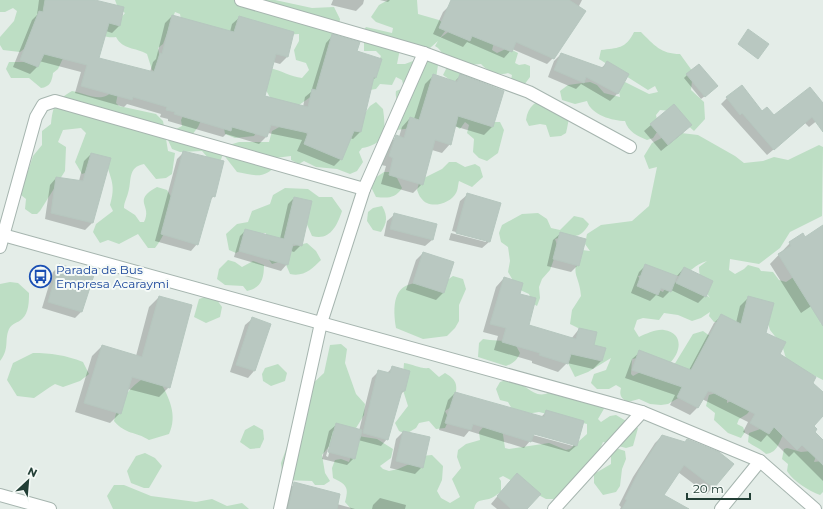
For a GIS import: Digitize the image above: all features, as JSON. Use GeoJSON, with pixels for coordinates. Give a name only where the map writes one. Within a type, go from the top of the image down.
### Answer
{"type":"FeatureCollection","features":[{"type":"Feature","properties":{"kind":"street"},"geometry":{"type":"LineString","coordinates":[[241,0],[424,53],[529,92],[630,147]]}},
{"type":"Feature","properties":{"kind":"street"},"geometry":{"type":"LineString","coordinates":[[280,509],[321,322],[364,190],[424,53]]}},
{"type":"Feature","properties":{"kind":"street"},"geometry":{"type":"LineString","coordinates":[[364,190],[55,101],[43,105],[36,117],[2,241],[321,322],[642,412],[760,461],[815,509]]}},
{"type":"Feature","properties":{"kind":"street"},"geometry":{"type":"LineString","coordinates":[[554,509],[642,412]]}},
{"type":"Feature","properties":{"kind":"street"},"geometry":{"type":"LineString","coordinates":[[721,509],[760,461]]}},
{"type":"Feature","properties":{"kind":"street"},"geometry":{"type":"LineString","coordinates":[[0,495],[50,509]]}},
{"type":"Feature","properties":{"kind":"green space"},"geometry":{"type":"Polygon","coordinates":[[[0,0],[49,0],[28,46],[20,52],[3,50],[0,45],[0,37],[14,21],[17,11],[13,8],[5,12],[0,12],[0,0]]]}},
{"type":"Feature","properties":{"kind":"green space"},"geometry":{"type":"Polygon","coordinates":[[[115,0],[275,0],[312,8],[334,7],[340,19],[337,38],[316,93],[292,110],[273,103],[261,81],[269,68],[302,78],[309,70],[306,63],[296,60],[294,50],[299,41],[299,34],[247,37],[182,25],[180,14],[175,12],[163,44],[158,48],[163,75],[152,70],[147,54],[122,44],[116,37],[104,36],[92,30],[70,14],[119,20],[125,13],[118,8],[115,0]]]}},
{"type":"Feature","properties":{"kind":"green space"},"geometry":{"type":"Polygon","coordinates":[[[388,0],[417,0],[418,14],[439,20],[448,27],[440,38],[451,30],[495,38],[492,50],[497,53],[508,48],[518,53],[515,63],[530,66],[530,77],[524,85],[511,80],[512,75],[508,73],[497,73],[490,71],[481,64],[474,64],[466,67],[464,73],[453,82],[443,75],[446,69],[442,53],[435,46],[438,41],[430,48],[400,49],[397,64],[405,64],[421,58],[438,65],[431,111],[412,128],[397,130],[396,91],[404,88],[402,80],[396,77],[392,85],[380,84],[376,89],[363,91],[381,56],[376,51],[364,51],[364,35],[362,32],[366,27],[392,33],[393,28],[376,22],[371,17],[379,5],[388,0]]]}},
{"type":"Feature","properties":{"kind":"green space"},"geometry":{"type":"Polygon","coordinates":[[[634,32],[641,32],[658,48],[673,54],[680,54],[693,72],[691,90],[704,102],[705,119],[694,131],[672,111],[660,110],[656,115],[659,129],[653,138],[647,140],[631,131],[626,125],[625,121],[615,120],[603,116],[593,110],[587,101],[575,104],[562,100],[560,91],[568,85],[590,82],[597,85],[604,93],[620,97],[618,86],[625,82],[649,94],[658,92],[655,86],[648,90],[599,59],[601,50],[616,48],[624,45],[628,42],[634,32]]]}},
{"type":"Feature","properties":{"kind":"green space"},"geometry":{"type":"Polygon","coordinates":[[[46,46],[64,56],[58,69],[53,73],[51,81],[48,85],[41,88],[29,78],[11,78],[6,69],[9,62],[30,62],[46,46]]]}},
{"type":"Feature","properties":{"kind":"green space"},"geometry":{"type":"Polygon","coordinates":[[[114,90],[118,93],[116,103],[119,106],[156,114],[163,121],[168,151],[175,153],[172,174],[166,178],[156,179],[144,164],[135,168],[131,176],[129,189],[124,204],[124,208],[135,215],[140,222],[144,222],[146,216],[144,203],[145,196],[157,187],[167,190],[173,200],[172,207],[165,231],[155,248],[148,248],[138,234],[119,244],[108,240],[100,243],[93,232],[96,224],[113,211],[110,205],[113,187],[106,162],[94,170],[82,174],[75,162],[86,133],[81,128],[63,130],[58,142],[66,147],[65,171],[37,214],[32,214],[25,209],[26,199],[21,195],[20,184],[28,171],[33,156],[42,145],[42,131],[51,124],[54,108],[58,101],[72,91],[99,97],[109,94],[114,90]]]}},
{"type":"Feature","properties":{"kind":"green space"},"geometry":{"type":"Polygon","coordinates":[[[549,98],[562,103],[568,110],[569,120],[566,133],[561,136],[550,137],[546,125],[540,124],[529,126],[526,120],[533,104],[540,100],[549,98]]]}},
{"type":"Feature","properties":{"kind":"green space"},"geometry":{"type":"Polygon","coordinates":[[[376,102],[383,109],[383,135],[376,143],[362,148],[359,152],[363,162],[357,171],[350,174],[337,169],[316,167],[304,161],[299,164],[291,160],[291,156],[275,158],[276,165],[272,170],[263,175],[237,172],[223,154],[220,162],[209,159],[202,151],[180,152],[172,149],[168,140],[172,131],[182,126],[181,120],[185,112],[202,118],[192,135],[205,137],[212,142],[226,146],[239,142],[269,142],[272,131],[285,124],[305,128],[309,143],[359,121],[370,106],[376,102]]]}},
{"type":"Feature","properties":{"kind":"green space"},"geometry":{"type":"Polygon","coordinates":[[[456,111],[487,122],[500,122],[504,130],[498,153],[487,161],[479,158],[473,152],[474,139],[467,133],[469,125],[465,122],[460,129],[454,125],[456,111]]]}},
{"type":"Feature","properties":{"kind":"green space"},"geometry":{"type":"Polygon","coordinates":[[[223,122],[260,125],[254,136],[235,138],[225,134],[223,122]]]}},
{"type":"Feature","properties":{"kind":"green space"},"geometry":{"type":"Polygon","coordinates":[[[673,132],[698,135],[735,156],[744,163],[763,161],[774,157],[788,160],[819,145],[823,147],[822,216],[790,232],[780,248],[759,264],[730,259],[729,270],[735,274],[748,265],[759,268],[761,271],[773,272],[779,280],[786,282],[795,276],[815,305],[821,324],[823,324],[823,380],[789,363],[747,414],[739,419],[737,424],[743,427],[745,432],[741,438],[728,433],[714,420],[715,413],[706,406],[709,395],[720,392],[727,397],[727,403],[737,398],[787,362],[782,345],[770,330],[766,317],[752,329],[727,322],[714,322],[709,316],[710,312],[701,318],[692,321],[678,315],[664,313],[659,320],[643,318],[637,320],[634,329],[639,337],[654,331],[664,330],[675,335],[679,344],[677,354],[670,363],[644,357],[632,359],[631,374],[633,376],[642,371],[654,376],[656,379],[671,370],[693,334],[703,331],[714,339],[685,394],[668,404],[650,404],[639,399],[628,402],[622,398],[620,395],[621,388],[616,385],[609,389],[597,389],[591,383],[594,374],[606,370],[611,358],[588,372],[575,377],[566,359],[588,333],[570,324],[572,310],[581,296],[575,270],[576,265],[582,250],[590,251],[585,244],[587,234],[601,225],[632,221],[649,206],[657,167],[649,169],[644,156],[652,143],[673,132]],[[707,261],[699,264],[682,275],[638,276],[644,285],[653,287],[663,292],[667,285],[683,280],[702,291],[710,298],[702,283],[699,267],[707,261]]]}},
{"type":"Feature","properties":{"kind":"green space"},"geometry":{"type":"Polygon","coordinates":[[[449,162],[456,162],[465,167],[475,164],[480,167],[483,177],[472,187],[459,181],[456,193],[444,203],[434,205],[425,202],[420,197],[417,190],[420,180],[442,169],[449,162]]]}},
{"type":"Feature","properties":{"kind":"green space"},"geometry":{"type":"Polygon","coordinates":[[[384,172],[394,172],[402,188],[394,196],[376,197],[371,187],[372,180],[384,172]]]}},
{"type":"Feature","properties":{"kind":"green space"},"geometry":{"type":"Polygon","coordinates":[[[285,188],[308,189],[319,197],[332,197],[342,211],[335,227],[324,236],[312,236],[305,220],[290,247],[307,243],[316,251],[321,260],[307,272],[295,275],[290,274],[284,260],[272,264],[263,251],[266,233],[259,233],[247,246],[236,253],[229,250],[226,234],[237,224],[248,222],[252,211],[270,204],[273,195],[285,188]]]}},
{"type":"Feature","properties":{"kind":"green space"},"geometry":{"type":"Polygon","coordinates":[[[382,206],[386,219],[385,226],[381,232],[373,230],[367,221],[368,212],[373,208],[382,206]]]}},
{"type":"Feature","properties":{"kind":"green space"},"geometry":{"type":"Polygon","coordinates":[[[538,213],[547,219],[551,228],[560,230],[574,216],[583,218],[589,224],[582,233],[578,235],[555,239],[558,248],[550,270],[542,279],[539,287],[540,298],[537,306],[532,303],[529,294],[518,289],[508,272],[510,261],[508,247],[501,242],[499,233],[502,225],[522,214],[538,213]]]}},
{"type":"Feature","properties":{"kind":"green space"},"geometry":{"type":"Polygon","coordinates":[[[228,260],[235,262],[242,267],[253,261],[264,265],[262,279],[259,285],[252,290],[247,291],[243,286],[225,285],[217,279],[219,269],[228,260]]]}},
{"type":"Feature","properties":{"kind":"green space"},"geometry":{"type":"Polygon","coordinates":[[[453,276],[463,279],[466,289],[459,305],[459,321],[455,328],[447,336],[423,339],[396,328],[395,304],[401,289],[407,285],[415,283],[426,283],[439,286],[453,276]]]}},
{"type":"Feature","properties":{"kind":"green space"},"geometry":{"type":"Polygon","coordinates":[[[10,282],[18,283],[29,293],[29,303],[24,316],[9,329],[5,352],[0,361],[0,284],[10,282]]]}},
{"type":"Feature","properties":{"kind":"green space"},"geometry":{"type":"Polygon","coordinates":[[[208,296],[217,300],[222,307],[220,317],[206,323],[194,317],[199,299],[208,296]]]}},
{"type":"Feature","properties":{"kind":"green space"},"geometry":{"type":"Polygon","coordinates":[[[483,339],[504,341],[515,344],[520,353],[518,358],[506,366],[478,357],[479,343],[483,339]]]}},
{"type":"Feature","properties":{"kind":"green space"},"geometry":{"type":"Polygon","coordinates":[[[341,344],[347,349],[345,363],[356,394],[365,404],[364,415],[353,433],[336,438],[322,455],[325,473],[330,481],[324,485],[315,485],[312,481],[283,480],[281,463],[309,387],[324,373],[330,345],[341,344]]]}},
{"type":"Feature","properties":{"kind":"green space"},"geometry":{"type":"Polygon","coordinates":[[[33,353],[58,355],[83,362],[89,374],[80,381],[63,387],[55,384],[34,398],[17,396],[7,380],[13,363],[33,353]]]}},
{"type":"Feature","properties":{"kind":"green space"},"geometry":{"type":"Polygon","coordinates":[[[404,363],[429,368],[439,377],[445,373],[450,376],[455,383],[456,390],[454,405],[445,411],[449,419],[445,428],[436,429],[429,421],[419,423],[416,428],[406,434],[399,431],[395,423],[408,406],[402,387],[404,363]]]}},
{"type":"Feature","properties":{"kind":"green space"},"geometry":{"type":"Polygon","coordinates":[[[278,364],[287,373],[285,381],[271,386],[263,381],[262,374],[265,368],[278,364]]]}},
{"type":"Feature","properties":{"kind":"green space"},"geometry":{"type":"Polygon","coordinates":[[[146,377],[160,381],[169,400],[173,420],[169,434],[149,440],[123,429],[114,421],[118,408],[129,390],[146,377]]]}},
{"type":"Feature","properties":{"kind":"green space"},"geometry":{"type":"Polygon","coordinates":[[[509,379],[539,394],[545,394],[552,391],[560,384],[573,386],[579,401],[587,401],[605,407],[598,419],[601,422],[610,416],[616,415],[638,428],[633,446],[626,448],[603,442],[597,456],[554,499],[546,499],[503,476],[499,478],[501,481],[501,492],[490,498],[481,500],[476,504],[474,509],[351,509],[345,502],[347,493],[346,487],[333,478],[332,468],[335,460],[341,459],[349,462],[358,436],[377,439],[393,449],[391,458],[380,466],[389,471],[414,462],[421,456],[432,455],[443,466],[442,480],[437,491],[441,498],[450,503],[460,497],[452,479],[461,468],[457,457],[458,450],[466,444],[480,440],[479,432],[485,425],[502,428],[505,448],[509,449],[549,443],[566,450],[570,449],[587,434],[587,424],[539,412],[526,414],[512,409],[508,402],[500,400],[496,389],[500,382],[509,379]]]}},
{"type":"Feature","properties":{"kind":"green space"},"geometry":{"type":"Polygon","coordinates":[[[773,421],[785,432],[776,449],[766,454],[748,442],[749,433],[766,427],[773,421]]]}},
{"type":"Feature","properties":{"kind":"green space"},"geometry":{"type":"Polygon","coordinates":[[[254,425],[263,430],[264,439],[260,448],[250,449],[240,442],[245,430],[254,425]]]}},
{"type":"Feature","properties":{"kind":"green space"},"geometry":{"type":"Polygon","coordinates":[[[616,448],[625,451],[626,459],[622,469],[620,486],[616,492],[603,495],[594,483],[594,474],[611,464],[611,453],[616,448]]]}},
{"type":"Feature","properties":{"kind":"green space"},"geometry":{"type":"Polygon","coordinates":[[[787,448],[801,452],[811,451],[816,456],[814,462],[821,461],[823,466],[823,492],[820,495],[802,485],[787,471],[788,464],[782,459],[784,449],[787,448]]]}},
{"type":"Feature","properties":{"kind":"green space"},"geometry":{"type":"Polygon","coordinates":[[[145,453],[155,458],[162,466],[149,488],[144,488],[131,483],[127,471],[136,456],[145,453]]]}},
{"type":"Feature","properties":{"kind":"green space"},"geometry":{"type":"Polygon","coordinates":[[[114,485],[124,485],[151,496],[196,502],[212,499],[227,506],[242,503],[249,509],[113,509],[107,496],[114,485]]]}},
{"type":"Feature","properties":{"kind":"building"},"geometry":{"type":"Polygon","coordinates":[[[45,0],[95,0],[124,7],[120,26],[109,23],[99,58],[154,72],[160,53],[162,54],[172,15],[234,32],[239,16],[294,32],[288,57],[276,54],[265,96],[308,107],[312,89],[316,90],[332,34],[360,42],[357,51],[382,59],[376,78],[374,77],[361,132],[354,131],[342,160],[304,144],[308,133],[271,125],[267,137],[232,127],[231,131],[174,114],[175,112],[166,110],[167,107],[133,97],[132,100],[81,86],[87,65],[44,54],[38,67],[20,60],[39,11],[43,12],[45,0]]]}},
{"type":"Feature","properties":{"kind":"building"},"geometry":{"type":"Polygon","coordinates":[[[451,0],[569,0],[586,11],[554,59],[516,42],[512,52],[472,36],[470,41],[439,28],[451,0]]]}},
{"type":"Feature","properties":{"kind":"building"},"geometry":{"type":"Polygon","coordinates":[[[748,29],[769,44],[758,59],[738,44],[748,29]]]}},
{"type":"Feature","properties":{"kind":"building"},"geometry":{"type":"Polygon","coordinates":[[[561,53],[603,68],[607,61],[629,74],[618,94],[586,77],[584,83],[554,70],[561,53]]]}},
{"type":"Feature","properties":{"kind":"building"},"geometry":{"type":"Polygon","coordinates":[[[699,64],[718,86],[705,97],[686,74],[699,64]]]}},
{"type":"Feature","properties":{"kind":"building"},"geometry":{"type":"Polygon","coordinates":[[[433,74],[457,82],[460,74],[504,91],[493,127],[458,116],[451,145],[435,140],[423,185],[389,175],[393,158],[389,156],[396,135],[404,138],[410,117],[419,120],[433,74]]]}},
{"type":"Feature","properties":{"kind":"building"},"geometry":{"type":"Polygon","coordinates":[[[742,85],[762,111],[767,107],[774,115],[810,87],[823,103],[823,132],[812,117],[774,150],[742,113],[740,115],[726,97],[742,85]]]}},
{"type":"Feature","properties":{"kind":"building"},"geometry":{"type":"Polygon","coordinates":[[[674,104],[692,125],[668,145],[650,124],[674,104]]]}},
{"type":"Feature","properties":{"kind":"building"},"geometry":{"type":"Polygon","coordinates":[[[183,151],[224,161],[215,197],[212,196],[198,245],[161,234],[183,151]]]}},
{"type":"Feature","properties":{"kind":"building"},"geometry":{"type":"Polygon","coordinates":[[[91,153],[111,158],[93,223],[51,213],[56,177],[83,181],[91,153]]]}},
{"type":"Feature","properties":{"kind":"building"},"geometry":{"type":"Polygon","coordinates":[[[467,193],[501,203],[490,242],[456,233],[467,193]]]}},
{"type":"Feature","properties":{"kind":"building"},"geometry":{"type":"Polygon","coordinates":[[[294,197],[312,201],[302,246],[293,244],[288,265],[239,251],[245,229],[284,239],[294,197]]]}},
{"type":"Feature","properties":{"kind":"building"},"geometry":{"type":"Polygon","coordinates":[[[394,213],[437,224],[433,240],[390,229],[394,213]]]}},
{"type":"Feature","properties":{"kind":"building"},"geometry":{"type":"Polygon","coordinates":[[[823,225],[823,326],[778,254],[791,246],[789,242],[803,233],[805,237],[823,225]]]}},
{"type":"Feature","properties":{"kind":"building"},"geometry":{"type":"Polygon","coordinates":[[[560,232],[586,239],[579,266],[553,259],[560,232]]]}},
{"type":"Feature","properties":{"kind":"building"},"geometry":{"type":"Polygon","coordinates":[[[423,252],[454,262],[444,293],[413,283],[423,252]]]}},
{"type":"Feature","properties":{"kind":"building"},"geometry":{"type":"Polygon","coordinates":[[[59,264],[94,275],[82,312],[48,302],[59,264]]]}},
{"type":"Feature","properties":{"kind":"building"},"geometry":{"type":"Polygon","coordinates":[[[645,264],[677,276],[671,292],[661,288],[658,295],[637,286],[645,264]]]}},
{"type":"Feature","properties":{"kind":"building"},"geometry":{"type":"Polygon","coordinates":[[[684,267],[713,281],[706,297],[676,283],[684,267]]]}},
{"type":"Feature","properties":{"kind":"building"},"geometry":{"type":"Polygon","coordinates":[[[504,277],[523,283],[520,294],[536,298],[529,325],[576,339],[579,328],[597,332],[594,345],[606,348],[602,361],[571,354],[568,364],[539,355],[540,353],[502,342],[506,328],[490,324],[504,277]]]}},
{"type":"Feature","properties":{"kind":"building"},"geometry":{"type":"Polygon","coordinates":[[[159,296],[192,305],[170,388],[132,377],[121,414],[84,403],[102,345],[142,357],[159,296]]]}},
{"type":"Feature","properties":{"kind":"building"},"geometry":{"type":"Polygon","coordinates":[[[748,296],[774,303],[766,333],[786,342],[780,354],[816,377],[813,383],[823,392],[823,416],[814,426],[817,429],[815,432],[823,440],[823,465],[802,445],[797,450],[774,427],[769,434],[750,423],[755,414],[712,392],[708,391],[698,408],[677,397],[682,387],[632,370],[639,350],[691,370],[721,314],[741,324],[748,296]]]}},
{"type":"Feature","properties":{"kind":"building"},"geometry":{"type":"Polygon","coordinates":[[[252,317],[271,324],[255,371],[236,365],[252,317]]]}},
{"type":"Feature","properties":{"kind":"building"},"geometry":{"type":"Polygon","coordinates":[[[392,366],[410,371],[405,391],[402,391],[388,440],[363,433],[378,370],[390,373],[392,366]]]}},
{"type":"Feature","properties":{"kind":"building"},"geometry":{"type":"Polygon","coordinates":[[[455,392],[544,417],[546,410],[584,421],[577,446],[534,434],[531,442],[473,424],[471,430],[445,423],[455,392]]]}},
{"type":"Feature","properties":{"kind":"building"},"geometry":{"type":"Polygon","coordinates":[[[336,423],[362,430],[355,459],[328,452],[336,423]]]}},
{"type":"Feature","properties":{"kind":"building"},"geometry":{"type":"Polygon","coordinates":[[[403,431],[430,437],[423,468],[396,461],[403,431]]]}},
{"type":"Feature","properties":{"kind":"building"},"geometry":{"type":"Polygon","coordinates":[[[662,435],[685,442],[687,439],[719,452],[734,464],[714,488],[684,465],[664,495],[689,509],[622,509],[627,500],[625,499],[640,469],[662,435]]]}},
{"type":"Feature","properties":{"kind":"building"},"geometry":{"type":"Polygon","coordinates":[[[517,473],[541,494],[527,509],[511,509],[497,496],[517,473]]]}},
{"type":"Feature","properties":{"kind":"building"},"geometry":{"type":"Polygon","coordinates":[[[294,482],[340,494],[337,509],[288,509],[294,482]]]}},
{"type":"Feature","properties":{"kind":"place","name":"Parada de Bus Empresa Acaraymi"},"geometry":{"type":"Point","coordinates":[41,277]}}]}
